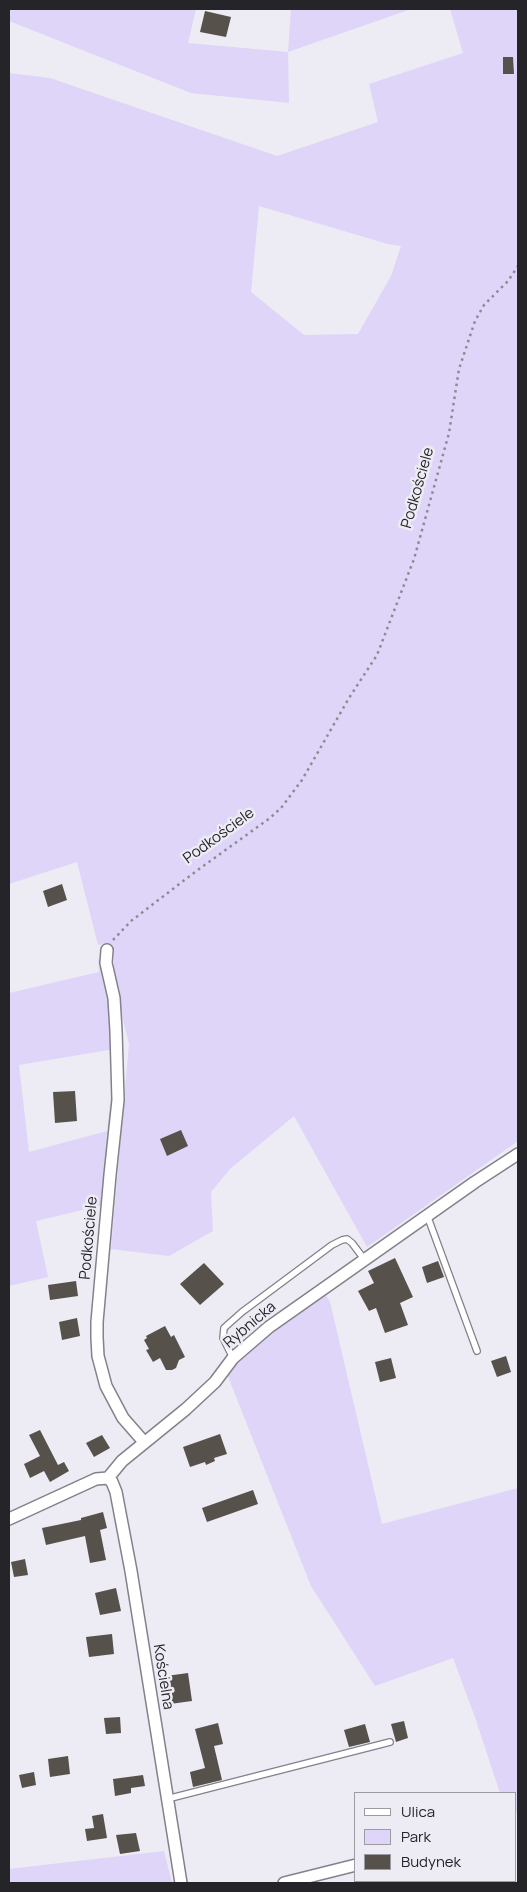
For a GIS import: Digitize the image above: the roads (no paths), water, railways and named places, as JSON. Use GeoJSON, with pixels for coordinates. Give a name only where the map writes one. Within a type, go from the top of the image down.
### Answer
{"type":"FeatureCollection","features":[{"type":"Feature","properties":{"kind":"street","name":"Podkościele"},"geometry":{"type":"LineString","coordinates":[[108,950],[106,963],[114,998],[118,1100],[97,1338],[98,1356],[106,1386],[123,1418],[144,1442]]}},
{"type":"Feature","properties":{"kind":"street","name":"Rybnicka"},"geometry":{"type":"LineString","coordinates":[[108,1478],[122,1461],[186,1409],[215,1382],[233,1358],[269,1326],[426,1215],[518,1154]]}},
{"type":"Feature","properties":{"kind":"street"},"geometry":{"type":"LineString","coordinates":[[9,1519],[96,1478],[108,1478]]}},
{"type":"Feature","properties":{"kind":"street","name":"Kościelna"},"geometry":{"type":"LineString","coordinates":[[108,1478],[116,1492],[131,1571],[181,1883]]}},
{"type":"Feature","properties":{"kind":"street"},"geometry":{"type":"LineString","coordinates":[[284,1883],[354,1866]]}},
{"type":"Feature","properties":{"kind":"lane"},"geometry":{"type":"LineString","coordinates":[[426,1215],[477,1351]]}},
{"type":"Feature","properties":{"kind":"lane"},"geometry":{"type":"LineString","coordinates":[[233,1358],[223,1338],[224,1328],[242,1312],[332,1245],[342,1240],[347,1239],[352,1243],[364,1259]]}},
{"type":"Feature","properties":{"kind":"lane"},"geometry":{"type":"LineString","coordinates":[[167,1799],[390,1742]]}}]}
